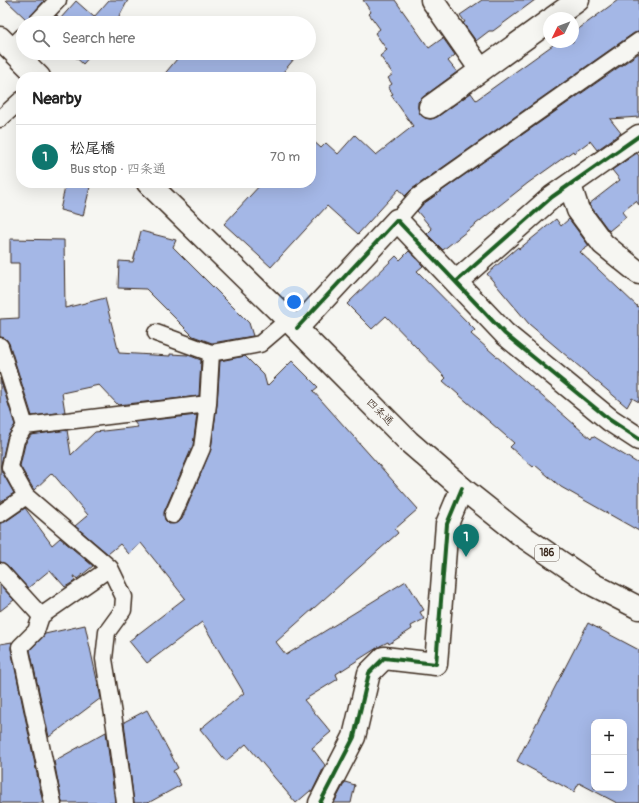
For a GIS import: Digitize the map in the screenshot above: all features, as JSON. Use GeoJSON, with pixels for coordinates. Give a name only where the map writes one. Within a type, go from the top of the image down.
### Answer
{"type":"FeatureCollection","features":[{"type":"Feature","properties":{"kind":"street"},"geometry":{"type":"LineString","coordinates":[[432,0],[481,70]]}},
{"type":"Feature","properties":{"kind":"street"},"geometry":{"type":"LineString","coordinates":[[561,12],[578,0]]}},
{"type":"Feature","properties":{"kind":"street"},"geometry":{"type":"LineString","coordinates":[[430,107],[543,25]]}},
{"type":"Feature","properties":{"kind":"street"},"geometry":{"type":"LineString","coordinates":[[26,60],[35,72]]}},
{"type":"Feature","properties":{"kind":"street"},"geometry":{"type":"LineString","coordinates":[[457,281],[552,197],[639,136]]}},
{"type":"Feature","properties":{"kind":"street"},"geometry":{"type":"LineString","coordinates":[[570,185],[578,210],[603,244],[639,274]]}},
{"type":"Feature","properties":{"kind":"street","name":"四条通"},"geometry":{"type":"LineString","coordinates":[[153,188],[293,324],[409,442],[462,488],[521,535],[594,585],[639,608]]}},
{"type":"Feature","properties":{"kind":"street"},"geometry":{"type":"LineString","coordinates":[[293,324],[396,220],[457,281],[505,334],[610,420],[639,439]]}},
{"type":"Feature","properties":{"kind":"street"},"geometry":{"type":"LineString","coordinates":[[320,803],[354,737],[369,673],[384,658],[436,664],[447,524],[462,488]]}},
{"type":"Feature","properties":{"kind":"lane"},"geometry":{"type":"LineString","coordinates":[[43,16],[58,0]]}},
{"type":"Feature","properties":{"kind":"lane"},"geometry":{"type":"LineString","coordinates":[[396,220],[417,197],[639,41]]}},
{"type":"Feature","properties":{"kind":"lane"},"geometry":{"type":"LineString","coordinates":[[0,119],[16,105]]}},
{"type":"Feature","properties":{"kind":"lane"},"geometry":{"type":"LineString","coordinates":[[156,333],[211,353],[260,344],[293,324]]}},
{"type":"Feature","properties":{"kind":"lane"},"geometry":{"type":"LineString","coordinates":[[0,346],[25,426]]}},
{"type":"Feature","properties":{"kind":"lane"},"geometry":{"type":"LineString","coordinates":[[173,515],[202,448],[208,404],[211,353]]}},
{"type":"Feature","properties":{"kind":"lane"},"geometry":{"type":"LineString","coordinates":[[25,426],[208,404]]}},
{"type":"Feature","properties":{"kind":"lane"},"geometry":{"type":"LineString","coordinates":[[25,426],[16,440],[10,467],[26,496],[110,568],[124,597],[123,610],[107,632],[104,659],[125,803]]}},
{"type":"Feature","properties":{"kind":"lane"},"geometry":{"type":"LineString","coordinates":[[0,514],[26,496]]}},
{"type":"Feature","properties":{"kind":"lane"},"geometry":{"type":"LineString","coordinates":[[53,803],[20,648],[36,631],[41,616],[110,568]]}},
{"type":"Feature","properties":{"kind":"lane"},"geometry":{"type":"LineString","coordinates":[[0,571],[41,616]]}},
{"type":"Feature","properties":{"kind":"building"},"geometry":{"type":"Polygon","coordinates":[[[6,0],[44,1],[31,16],[23,16],[6,0]]]}},
{"type":"Feature","properties":{"kind":"building"},"geometry":{"type":"Polygon","coordinates":[[[109,0],[128,0],[120,16],[95,16],[109,0]]]}},
{"type":"Feature","properties":{"kind":"building"},"geometry":{"type":"Polygon","coordinates":[[[363,0],[395,0],[429,48],[443,38],[455,55],[448,61],[457,72],[418,102],[420,114],[425,118],[431,119],[437,117],[471,93],[476,100],[549,48],[579,48],[579,29],[618,0],[639,0],[639,32],[634,33],[412,189],[405,196],[399,189],[358,234],[327,206],[271,267],[224,224],[257,188],[316,188],[316,144],[321,148],[326,143],[338,154],[355,135],[376,155],[413,126],[391,95],[393,94],[388,87],[392,84],[388,78],[393,74],[380,56],[387,50],[375,33],[380,29],[369,14],[371,12],[363,0]]]}},
{"type":"Feature","properties":{"kind":"building"},"geometry":{"type":"Polygon","coordinates":[[[482,0],[535,0],[493,31],[489,31],[476,41],[463,23],[465,22],[460,15],[482,0]]]}},
{"type":"Feature","properties":{"kind":"building"},"geometry":{"type":"Polygon","coordinates":[[[76,1],[93,16],[63,16],[76,1]]]}},
{"type":"Feature","properties":{"kind":"building"},"geometry":{"type":"Polygon","coordinates":[[[639,53],[639,117],[610,119],[621,133],[597,150],[590,141],[574,153],[573,151],[528,183],[443,250],[427,234],[432,229],[417,211],[423,204],[639,53]]]}},
{"type":"Feature","properties":{"kind":"building"},"geometry":{"type":"Polygon","coordinates":[[[79,60],[87,60],[83,64],[79,60]]]}},
{"type":"Feature","properties":{"kind":"building"},"geometry":{"type":"Polygon","coordinates":[[[176,60],[293,60],[283,72],[166,72],[176,60]]]}},
{"type":"Feature","properties":{"kind":"building"},"geometry":{"type":"Polygon","coordinates":[[[637,153],[639,156],[639,205],[636,201],[622,212],[626,217],[609,231],[589,204],[620,180],[612,170],[637,153]]]}},
{"type":"Feature","properties":{"kind":"building"},"geometry":{"type":"Polygon","coordinates":[[[65,188],[90,188],[83,216],[60,210],[65,188]]]}},
{"type":"Feature","properties":{"kind":"building"},"geometry":{"type":"Polygon","coordinates":[[[556,219],[561,226],[569,219],[589,246],[580,252],[639,308],[639,402],[632,398],[627,407],[529,324],[487,274],[518,247],[519,249],[556,219]]]}},
{"type":"Feature","properties":{"kind":"building"},"geometry":{"type":"Polygon","coordinates":[[[141,231],[176,240],[173,247],[249,323],[253,336],[212,343],[193,336],[146,289],[118,288],[119,261],[133,262],[141,231]]]}},
{"type":"Feature","properties":{"kind":"building"},"geometry":{"type":"Polygon","coordinates":[[[10,239],[64,240],[65,308],[105,298],[119,353],[170,356],[170,354],[188,355],[201,360],[199,396],[118,405],[99,385],[62,393],[65,412],[32,416],[9,343],[6,339],[0,337],[0,319],[19,318],[19,263],[10,263],[10,239]]]}},
{"type":"Feature","properties":{"kind":"building"},"geometry":{"type":"Polygon","coordinates":[[[409,251],[423,266],[417,271],[475,330],[471,334],[591,439],[593,436],[639,464],[639,531],[561,487],[535,465],[533,467],[510,447],[514,443],[443,381],[446,378],[386,316],[372,329],[347,304],[396,256],[400,260],[409,251]]]}},
{"type":"Feature","properties":{"kind":"building"},"geometry":{"type":"Polygon","coordinates":[[[245,356],[264,375],[267,386],[292,361],[318,387],[313,391],[418,509],[395,529],[398,533],[276,642],[286,655],[406,581],[424,610],[420,612],[424,619],[411,626],[412,629],[389,644],[388,642],[380,646],[336,674],[338,679],[304,700],[331,732],[312,748],[325,765],[312,792],[310,791],[296,803],[246,744],[226,761],[200,729],[244,693],[202,622],[147,663],[129,641],[185,598],[141,543],[129,554],[120,544],[108,554],[75,526],[88,515],[52,473],[34,490],[20,466],[25,444],[31,435],[67,430],[71,455],[95,432],[138,427],[134,422],[197,415],[193,445],[164,512],[165,520],[169,524],[178,523],[182,519],[211,449],[217,405],[220,361],[245,356]]]}},
{"type":"Feature","properties":{"kind":"building"},"geometry":{"type":"Polygon","coordinates":[[[0,378],[15,425],[7,438],[1,465],[2,472],[14,493],[0,502],[0,378]]]}},
{"type":"Feature","properties":{"kind":"building"},"geometry":{"type":"Polygon","coordinates":[[[25,508],[52,545],[60,538],[93,566],[77,579],[74,575],[75,581],[65,587],[50,570],[28,588],[7,565],[0,562],[0,523],[5,522],[25,508]]]}},
{"type":"Feature","properties":{"kind":"building"},"geometry":{"type":"Polygon","coordinates":[[[0,585],[14,600],[0,611],[0,585]]]}},
{"type":"Feature","properties":{"kind":"building"},"geometry":{"type":"Polygon","coordinates":[[[588,623],[639,650],[639,803],[617,803],[594,791],[627,791],[627,719],[591,719],[591,789],[579,783],[574,792],[517,761],[588,623]]]}},
{"type":"Feature","properties":{"kind":"building"},"geometry":{"type":"Polygon","coordinates":[[[85,625],[101,698],[49,737],[30,650],[45,634],[85,625]]]}},
{"type":"Feature","properties":{"kind":"building"},"geometry":{"type":"Polygon","coordinates":[[[12,642],[11,649],[43,803],[0,803],[0,644],[12,642]]]}},
{"type":"Feature","properties":{"kind":"building"},"geometry":{"type":"Polygon","coordinates":[[[147,710],[178,768],[173,771],[181,785],[148,803],[134,803],[124,722],[147,710]]]}},
{"type":"Feature","properties":{"kind":"building"},"geometry":{"type":"Polygon","coordinates":[[[106,732],[115,803],[62,803],[54,761],[106,732]]]}},
{"type":"Feature","properties":{"kind":"building"},"geometry":{"type":"Polygon","coordinates":[[[345,782],[355,785],[351,803],[334,803],[345,782]]]}},
{"type":"Feature","properties":{"kind":"cycle path"},"geometry":{"type":"LineString","coordinates":[[457,281],[552,197],[639,136]]}},
{"type":"Feature","properties":{"kind":"cycle path"},"geometry":{"type":"LineString","coordinates":[[297,328],[397,220],[505,334],[610,420],[639,439]]}},
{"type":"Feature","properties":{"kind":"cycle path"},"geometry":{"type":"LineString","coordinates":[[320,803],[354,737],[369,673],[384,658],[436,664],[447,524],[462,488]]}},
{"type":"Feature","properties":{"kind":"place","name":"松尾橋"},"geometry":{"type":"Point","coordinates":[466,557]}}]}
